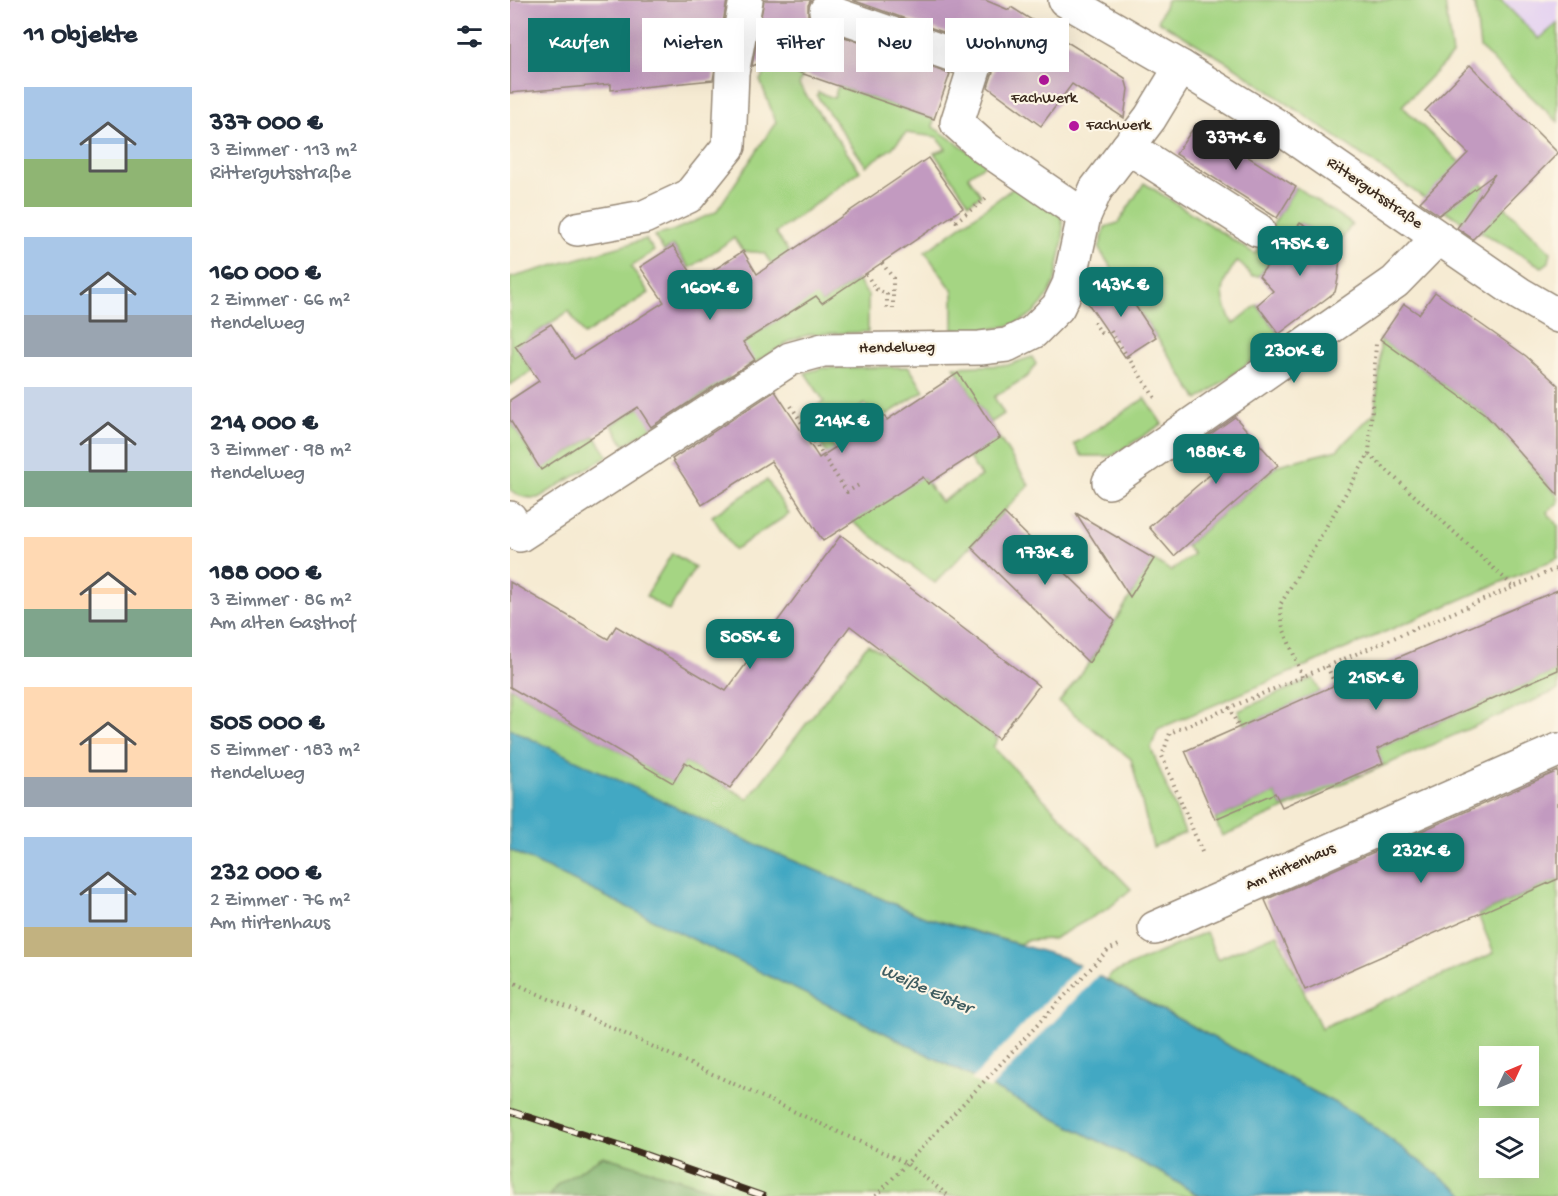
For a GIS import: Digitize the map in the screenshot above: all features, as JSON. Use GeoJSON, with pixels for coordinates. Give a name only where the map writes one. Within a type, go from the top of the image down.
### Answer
{"type":"FeatureCollection","features":[{"type":"Feature","properties":{"kind":"street"},"geometry":{"type":"LineString","coordinates":[[577,229],[644,217],[688,196],[729,146],[732,73],[746,0]]}},
{"type":"Feature","properties":{"kind":"street","name":"Rittergutsstraße"},"geometry":{"type":"LineString","coordinates":[[1065,0],[1181,66],[1274,124],[1520,294],[1558,316]]}},
{"type":"Feature","properties":{"kind":"street"},"geometry":{"type":"LineString","coordinates":[[825,11],[976,63],[957,123],[985,148],[1084,216]]}},
{"type":"Feature","properties":{"kind":"street","name":"Hendelweg"},"geometry":{"type":"LineString","coordinates":[[510,518],[520,535],[790,359],[823,350],[980,348],[1007,345],[1033,332],[1058,307],[1069,284],[1084,216],[1096,189],[1150,118],[1181,66]]}},
{"type":"Feature","properties":{"kind":"street"},"geometry":{"type":"LineString","coordinates":[[1128,147],[1258,230]]}},
{"type":"Feature","properties":{"kind":"street"},"geometry":{"type":"LineString","coordinates":[[1109,482],[1395,282],[1438,238]]}},
{"type":"Feature","properties":{"kind":"street","name":"Am Hirtenhaus"},"geometry":{"type":"LineString","coordinates":[[1155,928],[1558,750]]}},
{"type":"Feature","properties":{"kind":"path"},"geometry":{"type":"LineString","coordinates":[[882,262],[893,278]]}},
{"type":"Feature","properties":{"kind":"path"},"geometry":{"type":"LineString","coordinates":[[866,274],[876,289]]}},
{"type":"Feature","properties":{"kind":"path"},"geometry":{"type":"LineString","coordinates":[[1069,284],[1101,333],[1110,330],[1179,434]]}},
{"type":"Feature","properties":{"kind":"path"},"geometry":{"type":"LineString","coordinates":[[1303,677],[1282,628],[1280,605],[1369,454],[1376,339]]}},
{"type":"Feature","properties":{"kind":"path"},"geometry":{"type":"LineString","coordinates":[[770,373],[847,492],[859,485]]}},
{"type":"Feature","properties":{"kind":"path"},"geometry":{"type":"LineString","coordinates":[[1369,454],[1515,587]]}},
{"type":"Feature","properties":{"kind":"path"},"geometry":{"type":"LineString","coordinates":[[1202,852],[1162,756],[1170,733],[1558,568]]}},
{"type":"Feature","properties":{"kind":"path"},"geometry":{"type":"LineString","coordinates":[[1327,666],[1336,686]]}},
{"type":"Feature","properties":{"kind":"path"},"geometry":{"type":"LineString","coordinates":[[1229,707],[1239,728]]}},
{"type":"Feature","properties":{"kind":"path"},"geometry":{"type":"LineString","coordinates":[[876,1196],[1108,950]]}},
{"type":"Feature","properties":{"kind":"path"},"geometry":{"type":"LineString","coordinates":[[510,981],[906,1163],[950,1196]]}},
{"type":"Feature","properties":{"kind":"shaded area"},"geometry":{"type":"Polygon","coordinates":[[[1481,0],[1558,0],[1558,73],[1481,0]]]}},
{"type":"Feature","properties":{"kind":"green space"},"geometry":{"type":"Polygon","coordinates":[[[1167,0],[1443,0],[1452,55],[1402,106],[1551,252],[1549,262],[1542,267],[1436,206],[1230,64],[1158,21],[1167,0]]]}},
{"type":"Feature","properties":{"kind":"green space"},"geometry":{"type":"Polygon","coordinates":[[[1469,0],[1501,0],[1539,39],[1558,23],[1558,122],[1480,48],[1475,6],[1469,0]]]}},
{"type":"Feature","properties":{"kind":"green space"},"geometry":{"type":"Polygon","coordinates":[[[766,72],[804,72],[799,85],[860,171],[776,233],[822,303],[857,280],[868,295],[868,332],[811,334],[792,340],[748,367],[735,347],[799,306],[764,253],[743,251],[734,238],[690,268],[673,245],[664,251],[654,236],[672,231],[716,212],[776,122],[760,80],[766,72]]]}},
{"type":"Feature","properties":{"kind":"green space"},"geometry":{"type":"Polygon","coordinates":[[[838,86],[934,119],[933,127],[987,163],[968,176],[981,195],[969,203],[934,153],[946,149],[937,137],[906,133],[892,148],[866,166],[817,96],[818,92],[834,98],[838,86]]]}},
{"type":"Feature","properties":{"kind":"green space"},"geometry":{"type":"Polygon","coordinates":[[[1144,183],[1255,254],[1296,187],[1352,224],[1338,245],[1300,223],[1259,276],[1252,276],[1238,261],[1227,277],[1223,291],[1225,307],[1233,324],[1257,305],[1282,338],[1198,400],[1099,249],[1105,227],[1118,223],[1144,183]]]}},
{"type":"Feature","properties":{"kind":"green space"},"geometry":{"type":"Polygon","coordinates":[[[1019,184],[1057,211],[1062,221],[1063,239],[1054,283],[1046,299],[1025,319],[999,328],[953,330],[953,291],[925,252],[1019,184]]]}},
{"type":"Feature","properties":{"kind":"green space"},"geometry":{"type":"Polygon","coordinates":[[[646,239],[654,251],[631,267],[649,293],[584,335],[569,311],[516,346],[532,371],[510,385],[510,278],[646,239]]]}},
{"type":"Feature","properties":{"kind":"green space"},"geometry":{"type":"Polygon","coordinates":[[[1380,339],[1485,414],[1558,496],[1558,503],[1547,512],[1558,526],[1558,558],[1158,729],[1151,748],[1185,833],[1153,847],[1131,759],[1059,702],[1091,661],[1153,559],[1171,571],[1193,554],[1186,546],[1278,465],[1337,450],[1375,412],[1380,366],[1380,339]]]}},
{"type":"Feature","properties":{"kind":"green space"},"geometry":{"type":"Polygon","coordinates":[[[1032,357],[1036,364],[1028,376],[994,397],[1004,414],[990,423],[1029,485],[935,583],[827,503],[837,493],[923,477],[941,502],[981,476],[969,458],[982,449],[970,433],[989,421],[954,367],[1008,365],[1032,357]]]}},
{"type":"Feature","properties":{"kind":"green space"},"geometry":{"type":"Polygon","coordinates":[[[717,358],[730,379],[624,445],[612,425],[717,358]]]}},
{"type":"Feature","properties":{"kind":"green space"},"geometry":{"type":"Polygon","coordinates":[[[909,367],[924,391],[877,421],[865,404],[824,432],[855,479],[847,484],[802,416],[824,401],[805,373],[822,368],[909,367]]]}},
{"type":"Feature","properties":{"kind":"green space"},"geometry":{"type":"Polygon","coordinates":[[[1145,398],[1162,424],[1112,456],[1082,456],[1074,444],[1145,398]]]}},
{"type":"Feature","properties":{"kind":"green space"},"geometry":{"type":"Polygon","coordinates":[[[510,420],[541,469],[595,436],[608,456],[538,498],[519,495],[510,489],[510,420]]]}},
{"type":"Feature","properties":{"kind":"green space"},"geometry":{"type":"Polygon","coordinates":[[[767,480],[789,514],[734,550],[712,516],[767,480]]]}},
{"type":"Feature","properties":{"kind":"green space"},"geometry":{"type":"Polygon","coordinates":[[[672,553],[695,567],[669,611],[646,596],[672,553]]]}},
{"type":"Feature","properties":{"kind":"green space"},"geometry":{"type":"Polygon","coordinates":[[[868,644],[892,658],[998,739],[993,747],[1131,889],[1109,908],[1053,939],[1029,940],[1019,944],[924,917],[743,839],[510,729],[510,687],[672,782],[685,762],[748,799],[868,644]]]}},
{"type":"Feature","properties":{"kind":"green space"},"geometry":{"type":"Polygon","coordinates":[[[1558,670],[1558,690],[1222,836],[1215,819],[1275,793],[1282,807],[1304,797],[1351,759],[1359,776],[1383,765],[1377,749],[1558,670]]]}},
{"type":"Feature","properties":{"kind":"green space"},"geometry":{"type":"Polygon","coordinates":[[[1313,678],[1320,692],[1245,725],[1238,711],[1313,678]]]}},
{"type":"Feature","properties":{"kind":"green space"},"geometry":{"type":"Polygon","coordinates":[[[510,850],[859,1020],[1164,1174],[1199,1196],[510,1196],[510,850]]]}},
{"type":"Feature","properties":{"kind":"green space"},"geometry":{"type":"Polygon","coordinates":[[[1558,879],[1558,1196],[1466,1196],[1359,1116],[1107,980],[1109,975],[1206,932],[1217,959],[1277,934],[1321,1028],[1494,953],[1478,915],[1558,879]]]}},
{"type":"Feature","properties":{"kind":"green space"},"geometry":{"type":"Polygon","coordinates":[[[603,1156],[735,1196],[549,1196],[557,1185],[603,1156]]]}},
{"type":"Feature","properties":{"kind":"water","name":"Weiße Elster"},"geometry":{"type":"Polygon","coordinates":[[[510,729],[743,839],[924,917],[1065,958],[1359,1116],[1466,1196],[1199,1196],[1164,1174],[859,1020],[510,850],[510,729]]]}},
{"type":"Feature","properties":{"kind":"pier"},"geometry":{"type":"Polygon","coordinates":[[[1082,963],[1100,973],[990,1089],[971,1080],[1082,963]]]}},
{"type":"Feature","properties":{"kind":"building"},"geometry":{"type":"Polygon","coordinates":[[[510,0],[727,0],[724,18],[642,18],[642,72],[714,72],[713,80],[611,90],[611,84],[510,93],[510,0]]]}},
{"type":"Feature","properties":{"kind":"building"},"geometry":{"type":"Polygon","coordinates":[[[764,0],[811,0],[808,5],[810,18],[761,18],[764,0]]]}},
{"type":"Feature","properties":{"kind":"building"},"geometry":{"type":"Polygon","coordinates":[[[852,0],[985,0],[1009,10],[1011,7],[1029,18],[945,18],[945,33],[933,28],[933,18],[903,18],[852,0]]]}},
{"type":"Feature","properties":{"kind":"building"},"geometry":{"type":"Polygon","coordinates":[[[844,37],[856,41],[856,72],[933,72],[933,68],[950,74],[934,119],[798,72],[844,72],[844,37]]]}},
{"type":"Feature","properties":{"kind":"building"},"geometry":{"type":"Polygon","coordinates":[[[1069,43],[1125,78],[1128,89],[1124,118],[1072,84],[1041,126],[988,87],[993,72],[1069,72],[1069,43]]]}},
{"type":"Feature","properties":{"kind":"building"},"geometry":{"type":"Polygon","coordinates":[[[756,44],[756,65],[752,66],[756,44]]]}},
{"type":"Feature","properties":{"kind":"building"},"geometry":{"type":"Polygon","coordinates":[[[1470,65],[1558,153],[1473,239],[1457,228],[1495,174],[1439,215],[1420,202],[1468,153],[1425,111],[1470,65]]]}},
{"type":"Feature","properties":{"kind":"building"},"geometry":{"type":"Polygon","coordinates":[[[1196,124],[1296,187],[1277,218],[1176,154],[1196,124]]]}},
{"type":"Feature","properties":{"kind":"building"},"geometry":{"type":"Polygon","coordinates":[[[928,158],[963,208],[822,303],[816,296],[743,342],[755,360],[651,427],[638,407],[541,470],[510,420],[510,400],[539,381],[515,346],[551,324],[574,359],[664,302],[640,267],[673,246],[697,281],[743,251],[757,274],[928,158]]]}},
{"type":"Feature","properties":{"kind":"building"},"geometry":{"type":"Polygon","coordinates":[[[1300,223],[1341,247],[1338,279],[1335,292],[1279,334],[1257,305],[1273,291],[1259,276],[1300,223]]]}},
{"type":"Feature","properties":{"kind":"building"},"geometry":{"type":"Polygon","coordinates":[[[1117,278],[1156,337],[1125,357],[1085,299],[1117,278]]]}},
{"type":"Feature","properties":{"kind":"building"},"geometry":{"type":"Polygon","coordinates":[[[1435,292],[1526,356],[1558,385],[1558,495],[1485,414],[1380,339],[1404,304],[1419,314],[1435,292]]]}},
{"type":"Feature","properties":{"kind":"building"},"geometry":{"type":"Polygon","coordinates":[[[958,373],[1000,438],[928,484],[923,477],[823,541],[771,461],[702,505],[672,459],[775,391],[819,458],[884,416],[887,420],[958,373]]]}},
{"type":"Feature","properties":{"kind":"building"},"geometry":{"type":"Polygon","coordinates":[[[1235,417],[1278,465],[1174,556],[1149,527],[1219,467],[1198,443],[1235,417]]]}},
{"type":"Feature","properties":{"kind":"building"},"geometry":{"type":"Polygon","coordinates":[[[1004,513],[1115,621],[1089,663],[971,547],[1004,513]]]}},
{"type":"Feature","properties":{"kind":"building"},"geometry":{"type":"Polygon","coordinates":[[[1076,513],[1154,559],[1130,597],[1076,513]]]}},
{"type":"Feature","properties":{"kind":"building"},"geometry":{"type":"Polygon","coordinates":[[[841,535],[1039,686],[998,739],[850,626],[730,788],[685,762],[673,783],[510,687],[510,582],[608,639],[616,626],[726,691],[841,535]]]}},
{"type":"Feature","properties":{"kind":"building"},"geometry":{"type":"Polygon","coordinates":[[[1558,590],[1558,670],[1377,749],[1383,763],[1282,807],[1275,793],[1215,819],[1185,751],[1558,590]]]}},
{"type":"Feature","properties":{"kind":"building"},"geometry":{"type":"Polygon","coordinates":[[[1558,771],[1558,879],[1305,990],[1265,900],[1558,771]]]}},
{"type":"Feature","properties":{"kind":"railway"},"geometry":{"type":"LineString","coordinates":[[510,1111],[635,1151],[763,1196]]}},
{"type":"Feature","properties":{"kind":"place","name":"FachWerk"},"geometry":{"type":"Point","coordinates":[1044,80]}},
{"type":"Feature","properties":{"kind":"place","name":"Fachwerk"},"geometry":{"type":"Point","coordinates":[1074,126]}}]}
